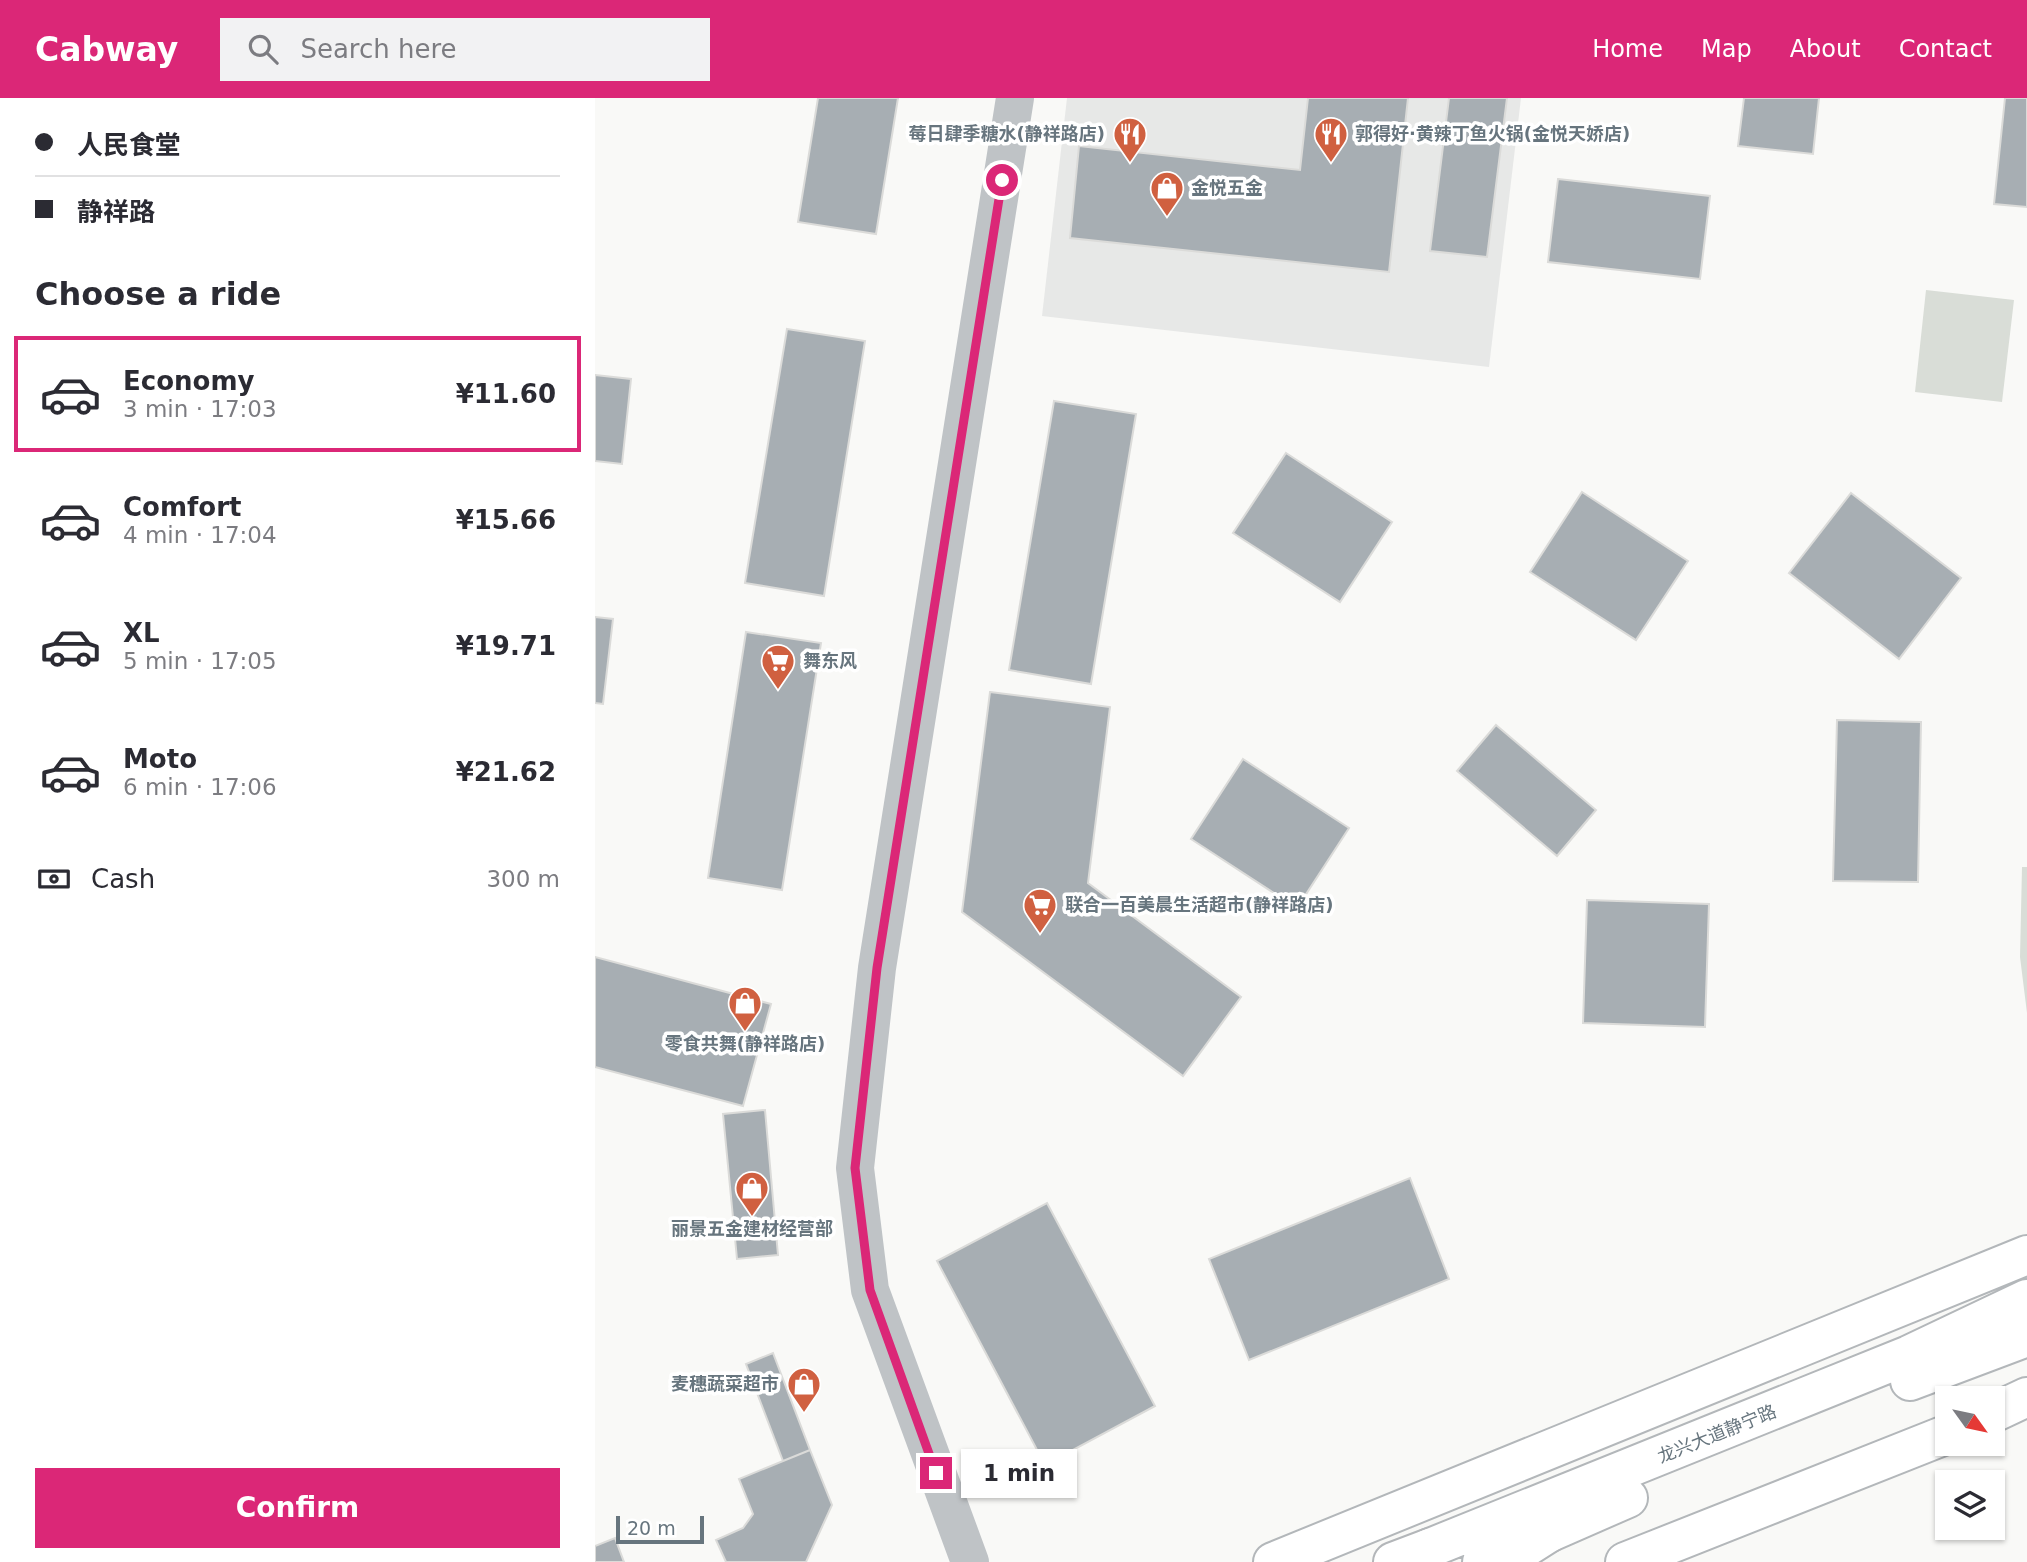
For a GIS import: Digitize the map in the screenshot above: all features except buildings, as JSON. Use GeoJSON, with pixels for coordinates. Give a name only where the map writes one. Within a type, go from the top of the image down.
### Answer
{"type":"FeatureCollection","features":[{"type":"Feature","properties":{"kind":"main road"},"geometry":{"type":"LineString","coordinates":[[1273,1562],[2027,1255]]}},
{"type":"Feature","properties":{"kind":"main road","name":"龙兴大道静宁路"},"geometry":{"type":"LineString","coordinates":[[1394,1562],[1909,1355],[2027,1299]]}},
{"type":"Feature","properties":{"kind":"main road","name":"龙兴大道静宁路"},"geometry":{"type":"LineString","coordinates":[[1482,1562],[1952,1364],[2027,1336]]}},
{"type":"Feature","properties":{"kind":"main road"},"geometry":{"type":"LineString","coordinates":[[2005,1407],[2027,1397]]}},
{"type":"Feature","properties":{"kind":"main road"},"geometry":{"type":"LineString","coordinates":[[1625,1562],[1935,1439]]}},
{"type":"Feature","properties":{"kind":"main road"},"geometry":{"type":"LineString","coordinates":[[1503,1562],[1550,1532]]}},
{"type":"Feature","properties":{"kind":"street"},"geometry":{"type":"LineString","coordinates":[[970,1562],[870,1290],[855,1168],[877,968],[1015,98]]}},
{"type":"Feature","properties":{"kind":"shaded area"},"geometry":{"type":"Polygon","coordinates":[[[1067,98],[1521,98],[1489,367],[1042,316],[1067,98]]]}},
{"type":"Feature","properties":{"kind":"shaded area"},"geometry":{"type":"Polygon","coordinates":[[[1926,290],[2014,300],[2002,402],[1915,392],[1926,290]]]}},
{"type":"Feature","properties":{"kind":"shaded area"},"geometry":{"type":"Polygon","coordinates":[[[2022,867],[2027,867],[2027,1013],[2020,957],[2022,867]]]}},
{"type":"Feature","properties":{"kind":"place","name":"莓日肆季糖水(静祥路店)"},"geometry":{"type":"Point","coordinates":[1130,164]}},
{"type":"Feature","properties":{"kind":"place","name":"郭得好·黄辣丁鱼火锅(金悦天娇店)"},"geometry":{"type":"Point","coordinates":[1331,164]}},
{"type":"Feature","properties":{"kind":"place","name":"金悦五金"},"geometry":{"type":"Point","coordinates":[1167,218]}},
{"type":"Feature","properties":{"kind":"place","name":"舞东风"},"geometry":{"type":"Point","coordinates":[778,691]}},
{"type":"Feature","properties":{"kind":"place","name":"联合一百美晨生活超市(静祥路店)"},"geometry":{"type":"Point","coordinates":[1040,935]}},
{"type":"Feature","properties":{"kind":"place","name":"零食共舞(静祥路店)"},"geometry":{"type":"Point","coordinates":[745,1033]}},
{"type":"Feature","properties":{"kind":"place","name":"丽景五金建材经营部"},"geometry":{"type":"Point","coordinates":[752,1218]}},
{"type":"Feature","properties":{"kind":"place","name":"麦穗蔬菜超市"},"geometry":{"type":"Point","coordinates":[804,1414]}},
{"type":"Feature","properties":{"kind":"route"},"geometry":{"type":"LineString","coordinates":[[936,1473],[870,1290],[855,1168],[877,968],[1002,180]]}}]}
